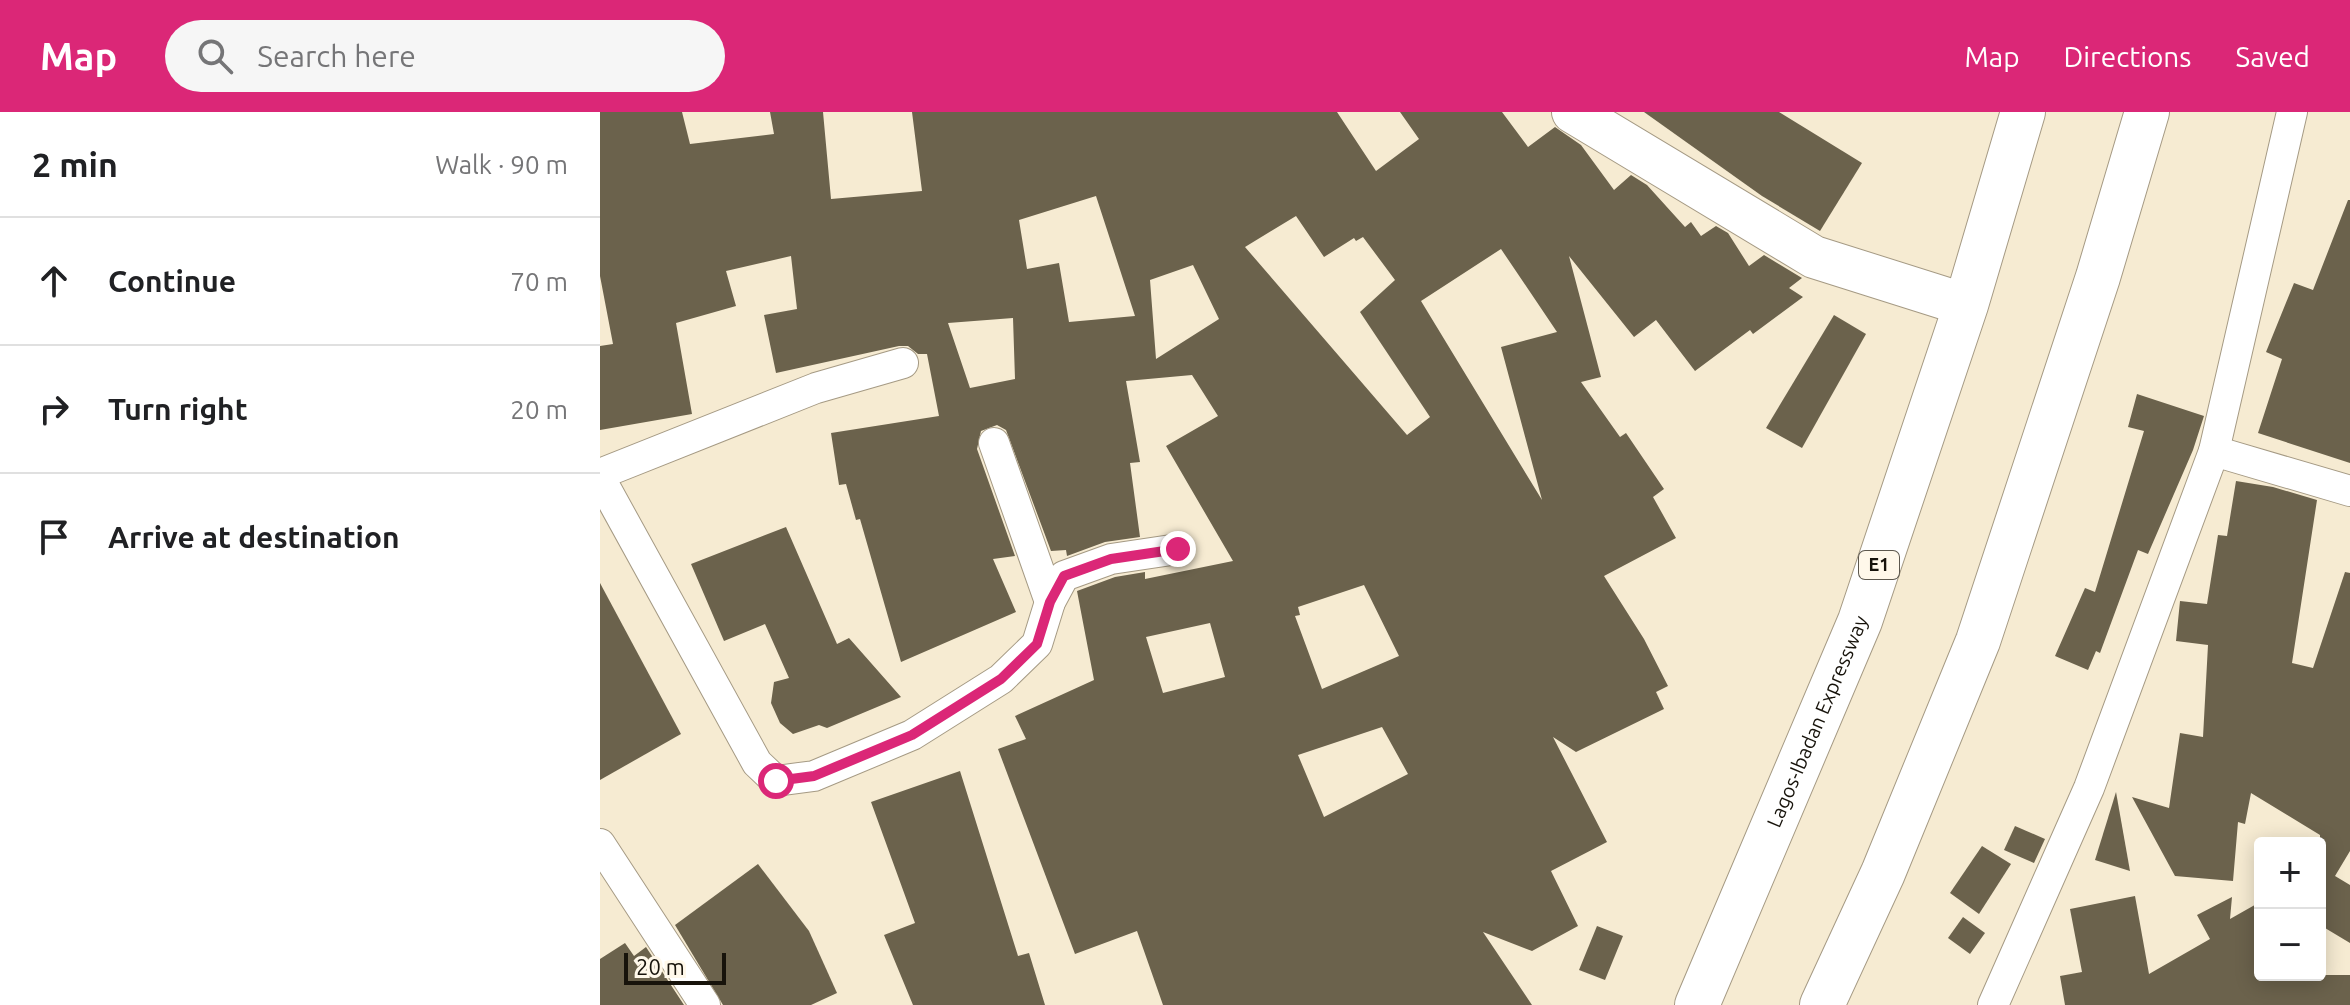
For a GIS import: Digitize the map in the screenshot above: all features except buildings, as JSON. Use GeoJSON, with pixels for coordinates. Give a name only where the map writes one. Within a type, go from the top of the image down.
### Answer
{"type":"FeatureCollection","features":[{"type":"Feature","properties":{"kind":"highway","name":"Lagos-Ibadan Expressway"},"geometry":{"type":"LineString","coordinates":[[1697,1005],[1860,621],[1966,305],[2023,112]]}},
{"type":"Feature","properties":{"kind":"highway"},"geometry":{"type":"LineString","coordinates":[[1822,1005],[1883,873],[1978,641],[2085,320],[2147,112]]}},
{"type":"Feature","properties":{"kind":"street"},"geometry":{"type":"LineString","coordinates":[[1573,112],[1814,257],[1966,305]]}},
{"type":"Feature","properties":{"kind":"street"},"geometry":{"type":"LineString","coordinates":[[1993,1005],[2089,788],[2214,451],[2292,112]]}},
{"type":"Feature","properties":{"kind":"street"},"geometry":{"type":"LineString","coordinates":[[903,363],[816,388],[600,476],[757,763],[776,781],[814,776],[912,735],[1001,679],[1037,644],[1050,602],[1064,576],[1111,559],[1178,549]]}},
{"type":"Feature","properties":{"kind":"street"},"geometry":{"type":"LineString","coordinates":[[994,443],[1050,602]]}},
{"type":"Feature","properties":{"kind":"street"},"geometry":{"type":"LineString","coordinates":[[2214,451],[2350,491]]}},
{"type":"Feature","properties":{"kind":"street"},"geometry":{"type":"LineString","coordinates":[[600,844],[705,1005]]}},
{"type":"Feature","properties":{"kind":"route"},"geometry":{"type":"LineString","coordinates":[[776,781],[814,776],[912,735],[1001,679],[1037,644],[1050,602],[1064,576],[1111,559],[1178,549]]}}]}
